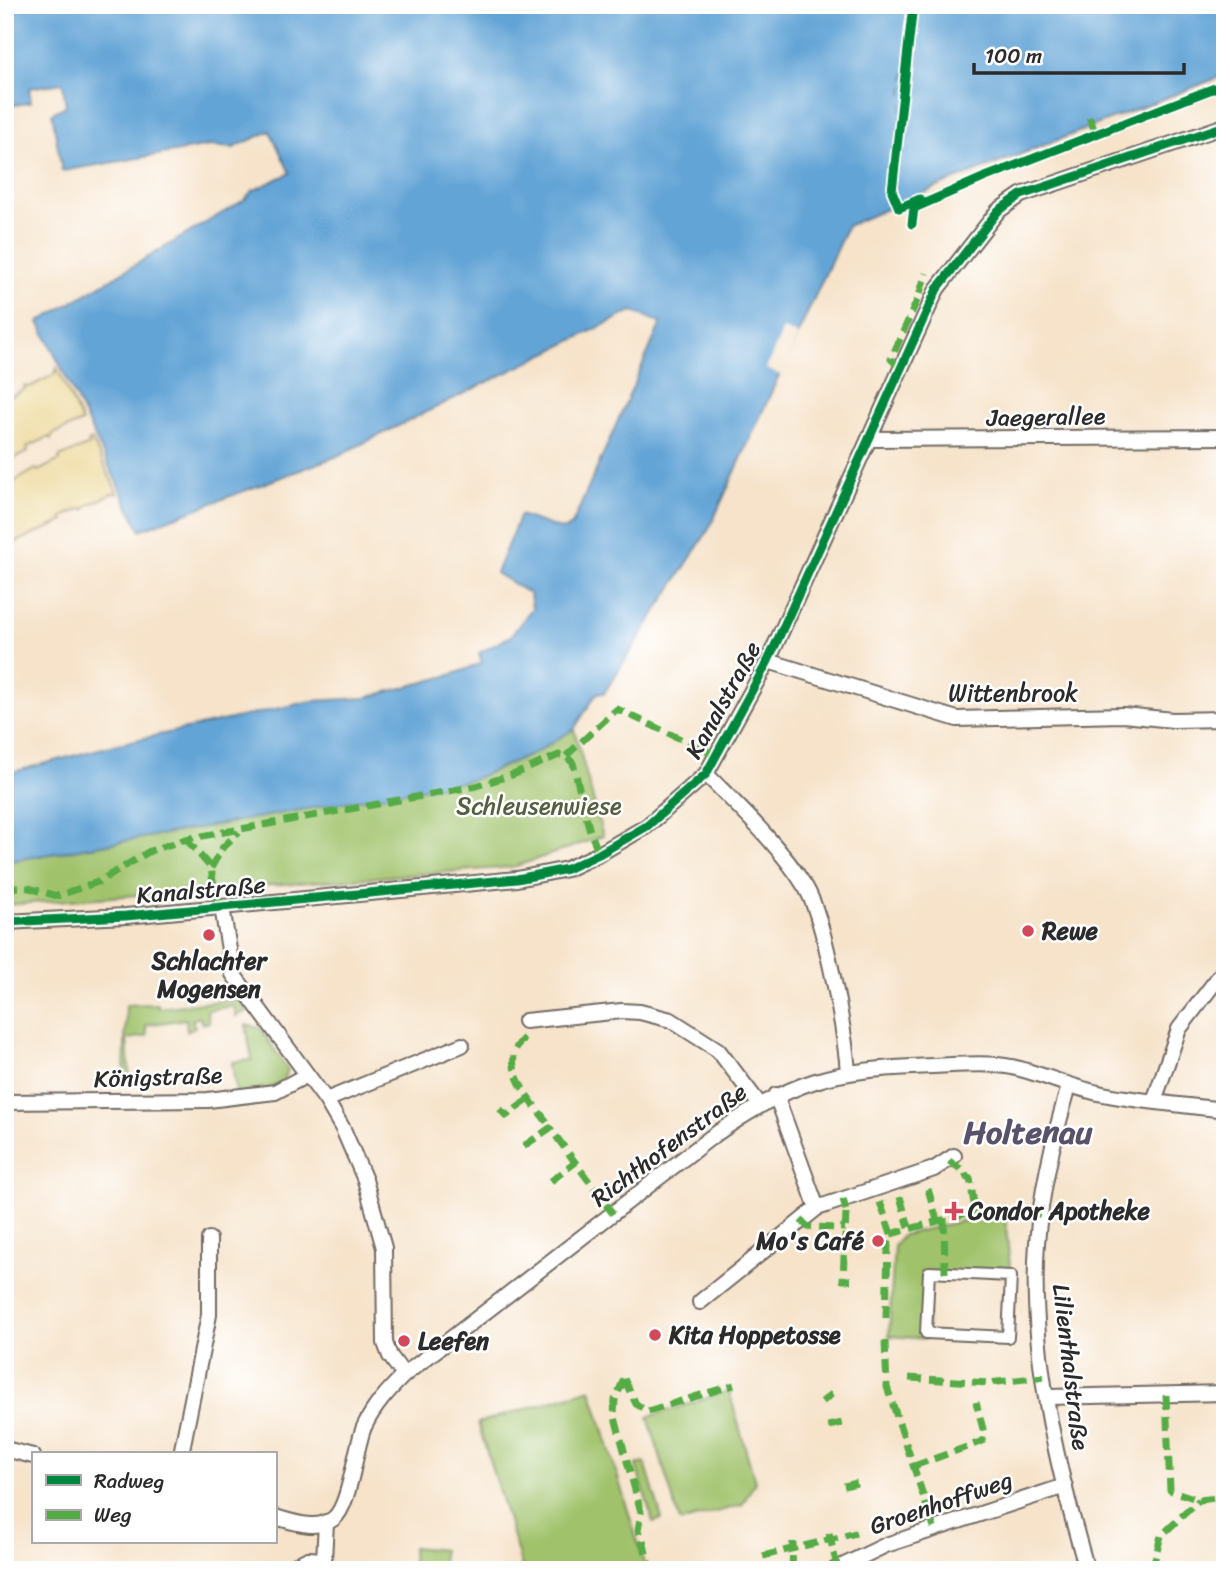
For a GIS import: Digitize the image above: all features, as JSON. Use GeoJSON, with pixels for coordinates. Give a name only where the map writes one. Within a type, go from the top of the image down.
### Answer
{"type":"FeatureCollection","features":[{"type":"Feature","properties":{"kind":"street","name":"Kanalstraße"},"geometry":{"type":"LineString","coordinates":[[5,922],[468,886],[567,869],[647,826],[706,774],[768,661],[937,289],[1008,201],[1225,126]]}},
{"type":"Feature","properties":{"kind":"street","name":"Jaegerallee"},"geometry":{"type":"LineString","coordinates":[[869,439],[1225,437]]}},
{"type":"Feature","properties":{"kind":"street","name":"Wittenbrook"},"geometry":{"type":"LineString","coordinates":[[768,661],[957,719],[1123,715],[1173,720],[1225,719]]}},
{"type":"Feature","properties":{"kind":"street"},"geometry":{"type":"LineString","coordinates":[[706,774],[776,851],[807,891],[832,983],[848,1072]]}},
{"type":"Feature","properties":{"kind":"street"},"geometry":{"type":"LineString","coordinates":[[222,907],[233,974],[326,1100],[358,1158],[384,1248],[385,1343],[390,1356],[404,1375]]}},
{"type":"Feature","properties":{"kind":"street"},"geometry":{"type":"LineString","coordinates":[[1154,1101],[1179,1029],[1225,969]]}},
{"type":"Feature","properties":{"kind":"street"},"geometry":{"type":"LineString","coordinates":[[524,1021],[622,1011],[640,1012],[671,1020],[718,1050],[760,1104]]}},
{"type":"Feature","properties":{"kind":"street"},"geometry":{"type":"LineString","coordinates":[[326,1100],[462,1045]]}},
{"type":"Feature","properties":{"kind":"street","name":"Richthofenstraße"},"geometry":{"type":"LineString","coordinates":[[326,1522],[336,1517],[344,1504],[354,1456],[370,1415],[404,1375],[710,1139],[776,1095],[826,1076],[848,1072],[990,1065],[1012,1067],[1069,1086],[1225,1110]]}},
{"type":"Feature","properties":{"kind":"street","name":"Königstraße"},"geometry":{"type":"LineString","coordinates":[[5,1102],[222,1099],[275,1092],[307,1075]]}},
{"type":"Feature","properties":{"kind":"street","name":"Lilienthalstraße"},"geometry":{"type":"LineString","coordinates":[[1069,1086],[1047,1173],[1037,1246],[1041,1348],[1048,1397],[1065,1486],[1087,1570]]}},
{"type":"Feature","properties":{"kind":"street"},"geometry":{"type":"LineString","coordinates":[[776,1095],[817,1208]]}},
{"type":"Feature","properties":{"kind":"street"},"geometry":{"type":"LineString","coordinates":[[700,1302],[817,1208],[934,1169],[954,1156]]}},
{"type":"Feature","properties":{"kind":"street"},"geometry":{"type":"LineString","coordinates":[[181,1452],[209,1315],[209,1239]]}},
{"type":"Feature","properties":{"kind":"street"},"geometry":{"type":"LineString","coordinates":[[929,1272],[1011,1276],[1008,1337],[926,1333],[929,1272]]}},
{"type":"Feature","properties":{"kind":"street"},"geometry":{"type":"LineString","coordinates":[[1048,1397],[1225,1392]]}},
{"type":"Feature","properties":{"kind":"street"},"geometry":{"type":"LineString","coordinates":[[5,1449],[32,1456]]}},
{"type":"Feature","properties":{"kind":"street","name":"Groenhoffweg"},"geometry":{"type":"LineString","coordinates":[[834,1570],[886,1545],[1065,1486]]}},
{"type":"Feature","properties":{"kind":"street"},"geometry":{"type":"LineString","coordinates":[[276,1517],[306,1524],[326,1522],[329,1565],[308,1559],[286,1570]]}},
{"type":"Feature","properties":{"kind":"green space","name":"Schleusenwiese"},"geometry":{"type":"Polygon","coordinates":[[[574,729],[603,836],[514,867],[5,905],[5,862],[471,780],[533,754],[574,729]]]}},
{"type":"Feature","properties":{"kind":"green space"},"geometry":{"type":"Polygon","coordinates":[[[238,999],[247,1011],[236,1016],[234,1006],[207,1010],[209,1022],[202,1024],[200,1017],[192,1020],[195,1027],[187,1031],[186,1019],[146,1025],[147,1036],[127,1039],[130,1081],[124,1081],[126,1005],[158,1004],[158,1008],[238,999]]]}},
{"type":"Feature","properties":{"kind":"green space"},"geometry":{"type":"Polygon","coordinates":[[[246,1025],[260,1028],[288,1070],[285,1077],[274,1086],[236,1093],[232,1062],[252,1060],[246,1025]]]}},
{"type":"Feature","properties":{"kind":"green space"},"geometry":{"type":"Polygon","coordinates":[[[978,1217],[1005,1217],[1011,1276],[929,1272],[926,1339],[889,1336],[894,1246],[903,1235],[978,1217]]]}},
{"type":"Feature","properties":{"kind":"green space"},"geometry":{"type":"Polygon","coordinates":[[[591,1389],[646,1570],[523,1570],[478,1423],[591,1389]]]}},
{"type":"Feature","properties":{"kind":"green space"},"geometry":{"type":"Polygon","coordinates":[[[729,1391],[755,1482],[742,1505],[680,1522],[648,1417],[729,1391]]]}},
{"type":"Feature","properties":{"kind":"green space"},"geometry":{"type":"Polygon","coordinates":[[[645,1463],[662,1519],[653,1522],[636,1465],[645,1463]]]}},
{"type":"Feature","properties":{"kind":"green space"},"geometry":{"type":"Polygon","coordinates":[[[412,1547],[443,1550],[442,1570],[413,1570],[412,1547]]]}},
{"type":"Feature","properties":{"kind":"sand"},"geometry":{"type":"Polygon","coordinates":[[[57,368],[82,422],[53,434],[51,439],[49,437],[27,447],[28,452],[5,463],[5,399],[25,389],[24,386],[30,387],[55,374],[57,368]]]}},
{"type":"Feature","properties":{"kind":"sand"},"geometry":{"type":"Polygon","coordinates":[[[92,440],[118,494],[113,493],[87,506],[85,510],[83,508],[62,517],[64,521],[5,547],[5,487],[36,469],[38,471],[60,460],[59,457],[90,445],[88,442],[92,440]]]}},
{"type":"Feature","properties":{"kind":"water"},"geometry":{"type":"Polygon","coordinates":[[[5,5],[1225,5],[1225,75],[944,184],[847,226],[709,529],[604,693],[597,693],[574,729],[533,754],[471,780],[5,862],[5,774],[118,744],[312,701],[365,698],[454,674],[482,663],[479,653],[511,636],[532,608],[530,594],[496,573],[520,515],[563,530],[572,525],[661,323],[632,311],[335,457],[140,530],[39,322],[244,200],[252,191],[290,173],[270,131],[233,148],[209,146],[62,171],[52,113],[66,106],[63,83],[29,88],[31,102],[10,106],[8,93],[5,93],[5,5]]]}},
{"type":"Feature","properties":{"kind":"pier"},"geometry":{"type":"Polygon","coordinates":[[[783,329],[798,335],[781,375],[766,369],[783,329]]]}},
{"type":"Feature","properties":{"kind":"ferry route"},"geometry":{"type":"LineString","coordinates":[[892,191],[913,5]]}},
{"type":"Feature","properties":{"kind":"marked path"},"geometry":{"type":"LineString","coordinates":[[1089,117],[1096,134]]}},
{"type":"Feature","properties":{"kind":"marked path"},"geometry":{"type":"LineString","coordinates":[[900,368],[891,359],[919,296],[926,273]]}},
{"type":"Feature","properties":{"kind":"marked path"},"geometry":{"type":"LineString","coordinates":[[566,756],[617,709],[717,756]]}},
{"type":"Feature","properties":{"kind":"marked path"},"geometry":{"type":"LineString","coordinates":[[5,887],[29,888],[57,896],[98,882],[150,851],[186,839],[476,786],[515,774],[559,755],[566,756],[573,763],[589,828],[599,854]]}},
{"type":"Feature","properties":{"kind":"marked path"},"geometry":{"type":"LineString","coordinates":[[211,868],[223,847],[239,832]]}},
{"type":"Feature","properties":{"kind":"marked path"},"geometry":{"type":"LineString","coordinates":[[186,839],[211,868],[215,894],[222,907]]}},
{"type":"Feature","properties":{"kind":"marked path"},"geometry":{"type":"LineString","coordinates":[[524,1038],[516,1048],[515,1070],[525,1093],[547,1122]]}},
{"type":"Feature","properties":{"kind":"marked path"},"geometry":{"type":"LineString","coordinates":[[500,1109],[506,1116],[529,1099]]}},
{"type":"Feature","properties":{"kind":"marked path"},"geometry":{"type":"LineString","coordinates":[[524,1146],[550,1128],[613,1214]]}},
{"type":"Feature","properties":{"kind":"marked path"},"geometry":{"type":"LineString","coordinates":[[949,1161],[970,1178],[975,1211]]}},
{"type":"Feature","properties":{"kind":"marked path"},"geometry":{"type":"LineString","coordinates":[[551,1181],[576,1162]]}},
{"type":"Feature","properties":{"kind":"marked path"},"geometry":{"type":"LineString","coordinates":[[928,1189],[937,1220]]}},
{"type":"Feature","properties":{"kind":"marked path"},"geometry":{"type":"LineString","coordinates":[[900,1197],[909,1227]]}},
{"type":"Feature","properties":{"kind":"marked path"},"geometry":{"type":"LineString","coordinates":[[843,1199],[846,1210]]}},
{"type":"Feature","properties":{"kind":"marked path"},"geometry":{"type":"LineString","coordinates":[[880,1202],[891,1234]]}},
{"type":"Feature","properties":{"kind":"marked path"},"geometry":{"type":"LineString","coordinates":[[886,1318],[888,1246],[891,1234],[975,1211],[1040,1214]]}},
{"type":"Feature","properties":{"kind":"marked path"},"geometry":{"type":"LineString","coordinates":[[846,1213],[843,1280],[851,1280]]}},
{"type":"Feature","properties":{"kind":"marked path"},"geometry":{"type":"LineString","coordinates":[[944,1218],[945,1273]]}},
{"type":"Feature","properties":{"kind":"marked path"},"geometry":{"type":"LineString","coordinates":[[801,1220],[808,1227],[845,1228]]}},
{"type":"Feature","properties":{"kind":"marked path"},"geometry":{"type":"LineString","coordinates":[[885,1341],[887,1387],[934,1528]]}},
{"type":"Feature","properties":{"kind":"marked path"},"geometry":{"type":"LineString","coordinates":[[909,1378],[989,1383],[1044,1377]]}},
{"type":"Feature","properties":{"kind":"marked path"},"geometry":{"type":"LineString","coordinates":[[624,1379],[615,1400],[614,1414],[641,1512],[638,1530],[643,1546]]}},
{"type":"Feature","properties":{"kind":"marked path"},"geometry":{"type":"LineString","coordinates":[[624,1379],[636,1404],[648,1411],[734,1385]]}},
{"type":"Feature","properties":{"kind":"marked path"},"geometry":{"type":"LineString","coordinates":[[822,1402],[832,1394]]}},
{"type":"Feature","properties":{"kind":"marked path"},"geometry":{"type":"LineString","coordinates":[[1166,1395],[1170,1490],[1199,1500],[1225,1497]]}},
{"type":"Feature","properties":{"kind":"marked path"},"geometry":{"type":"LineString","coordinates":[[914,1466],[983,1441],[984,1433],[976,1402]]}},
{"type":"Feature","properties":{"kind":"marked path"},"geometry":{"type":"LineString","coordinates":[[828,1426],[842,1423]]}},
{"type":"Feature","properties":{"kind":"marked path"},"geometry":{"type":"LineString","coordinates":[[844,1486],[857,1483]]}},
{"type":"Feature","properties":{"kind":"marked path"},"geometry":{"type":"LineString","coordinates":[[1152,1570],[1161,1536],[1199,1500]]}},
{"type":"Feature","properties":{"kind":"marked path"},"geometry":{"type":"LineString","coordinates":[[829,1533],[838,1570]]}},
{"type":"Feature","properties":{"kind":"marked path"},"geometry":{"type":"LineString","coordinates":[[763,1556],[856,1533]]}},
{"type":"Feature","properties":{"kind":"marked path"},"geometry":{"type":"LineString","coordinates":[[643,1540],[650,1570]]}},
{"type":"Feature","properties":{"kind":"marked path"},"geometry":{"type":"LineString","coordinates":[[792,1570],[793,1542]]}},
{"type":"Feature","properties":{"kind":"cycle path"},"geometry":{"type":"LineString","coordinates":[[913,5],[892,191],[899,208],[920,199]]}},
{"type":"Feature","properties":{"kind":"cycle path"},"geometry":{"type":"LineString","coordinates":[[912,224],[914,208],[983,178],[1225,84]]}},
{"type":"Feature","properties":{"kind":"cycle path"},"geometry":{"type":"LineString","coordinates":[[5,922],[126,916],[517,879],[567,869],[647,826],[706,774],[768,661],[937,289],[998,211],[1021,195],[1225,126]]}},
{"type":"Feature","properties":{"kind":"place","name":"Rewe"},"geometry":{"type":"Point","coordinates":[1028,931]}},
{"type":"Feature","properties":{"kind":"place","name":"Schlachter Mogensen"},"geometry":{"type":"Point","coordinates":[209,935]}},
{"type":"Feature","properties":{"kind":"place","name":"Condor Apotheke"},"geometry":{"type":"Point","coordinates":[954,1211]}},
{"type":"Feature","properties":{"kind":"place","name":"Mo's Café"},"geometry":{"type":"Point","coordinates":[878,1241]}},
{"type":"Feature","properties":{"kind":"place","name":"Kita Hoppetosse"},"geometry":{"type":"Point","coordinates":[655,1335]}},
{"type":"Feature","properties":{"kind":"place","name":"Leefen"},"geometry":{"type":"Point","coordinates":[404,1341]}},
{"type":"Feature","properties":{"kind":"district","name":"Holtenau"},"geometry":{"type":"Point","coordinates":[1028,1132]}}]}
